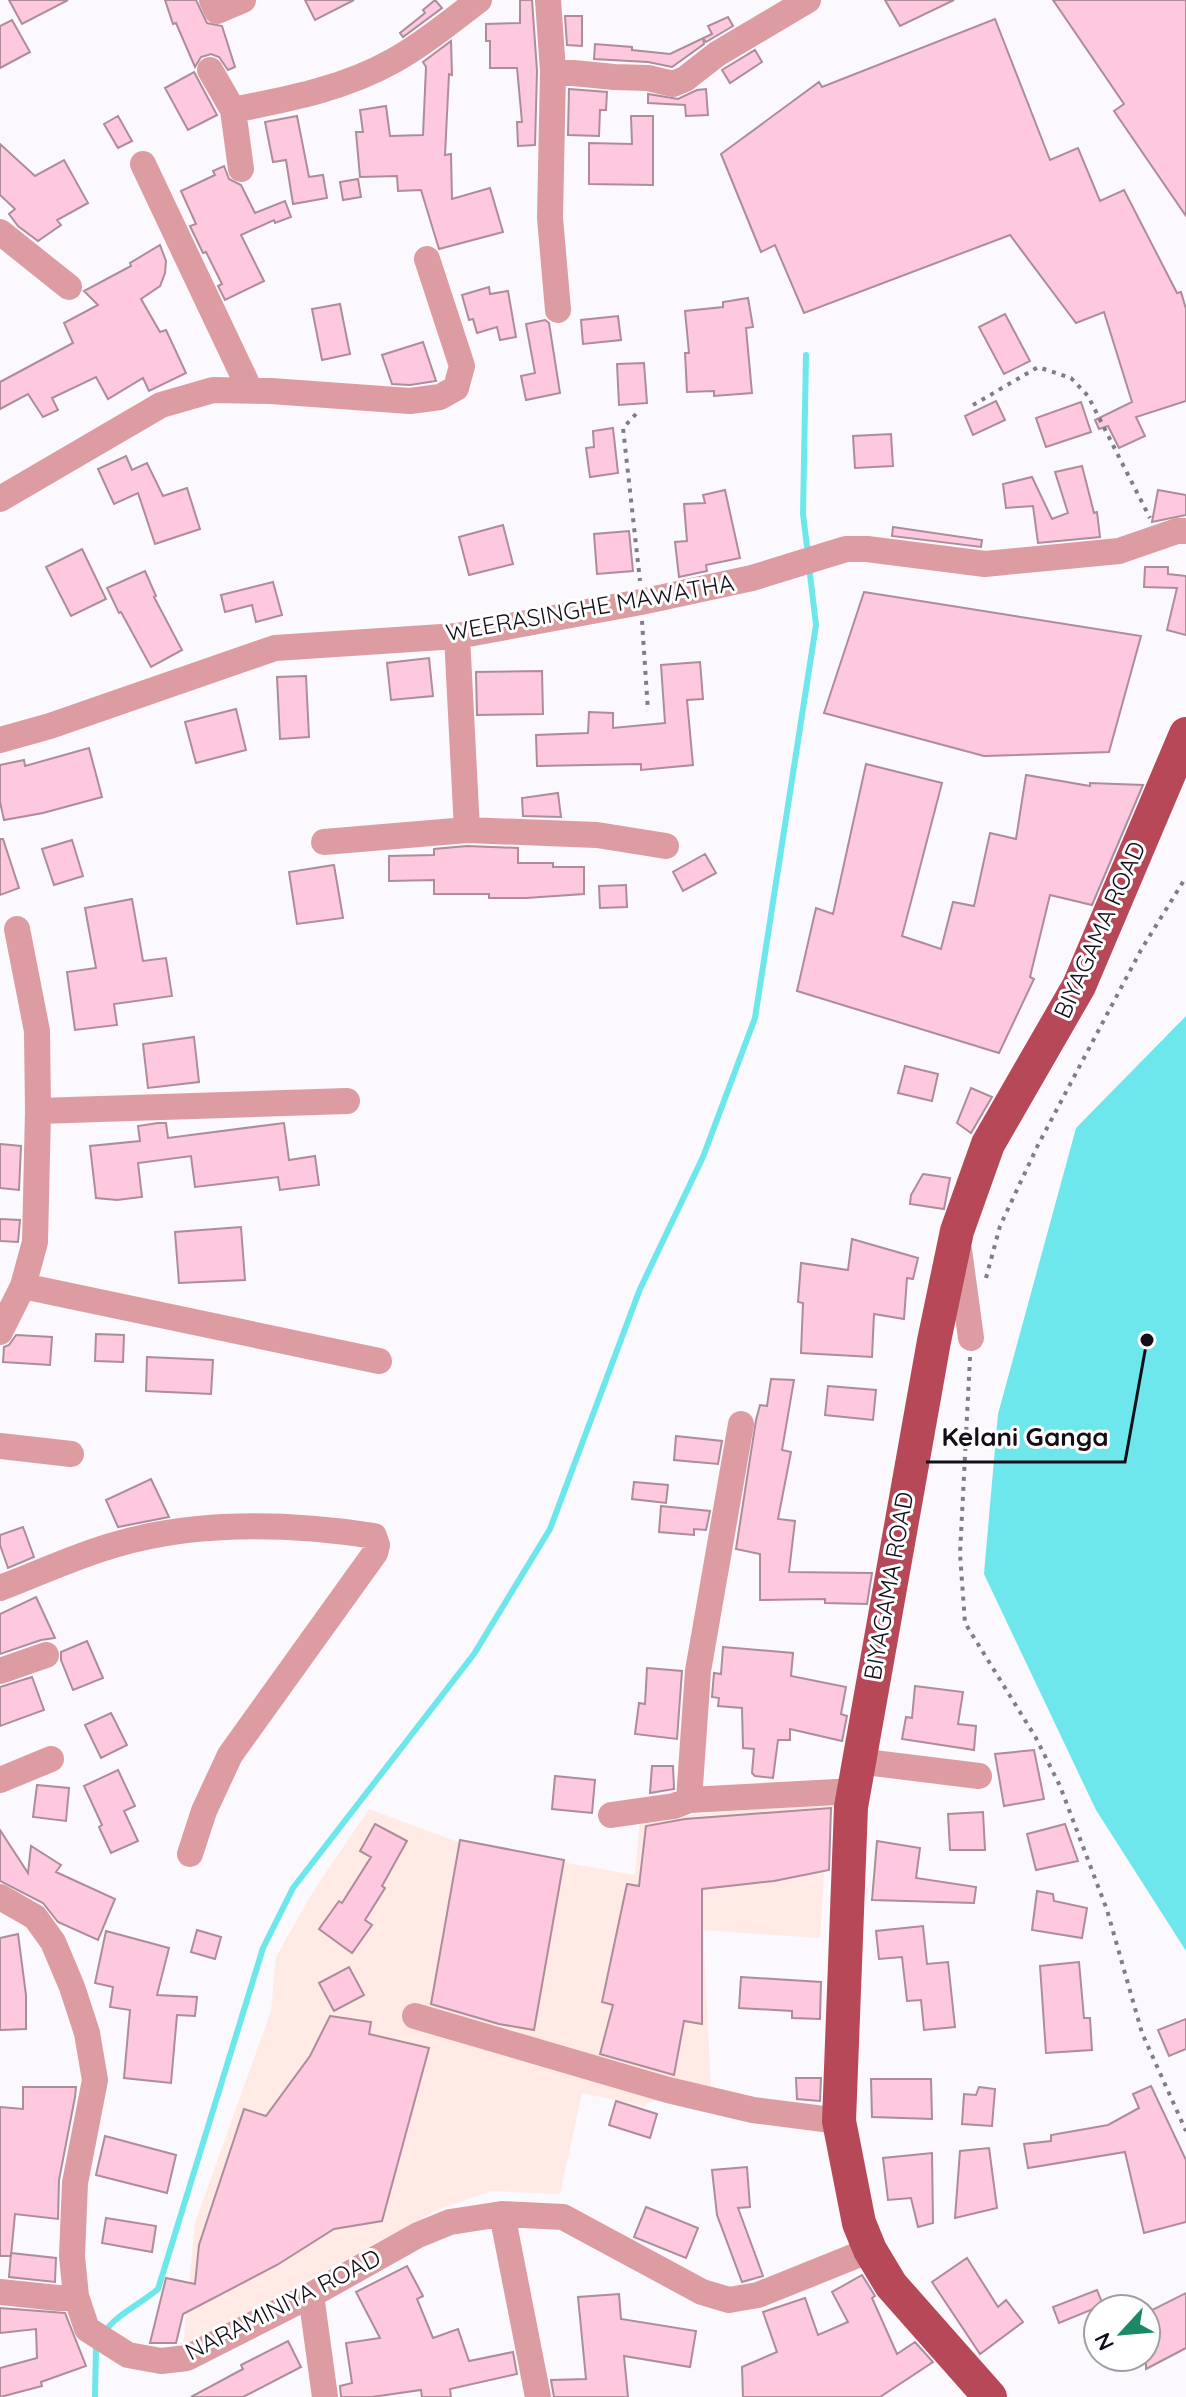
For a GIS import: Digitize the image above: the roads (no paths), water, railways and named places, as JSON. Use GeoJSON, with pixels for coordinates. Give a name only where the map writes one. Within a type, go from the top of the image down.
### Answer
{"type":"FeatureCollection","features":[{"type":"Feature","properties":{"kind":"main road","name":"BIYAGAMA ROAD"},"geometry":{"type":"LineString","coordinates":[[990,2397],[891,2285],[870,2250],[859,2223],[839,2121],[851,1807],[934,1341],[957,1231],[988,1144],[1079,986],[1186,734]]}},
{"type":"Feature","properties":{"kind":"street"},"geometry":{"type":"LineString","coordinates":[[212,0],[217,11],[243,0]]}},
{"type":"Feature","properties":{"kind":"street"},"geometry":{"type":"LineString","coordinates":[[233,110],[311,95],[389,63],[418,47],[479,0]]}},
{"type":"Feature","properties":{"kind":"street"},"geometry":{"type":"LineString","coordinates":[[548,0],[553,71],[550,218],[558,310]]}},
{"type":"Feature","properties":{"kind":"street"},"geometry":{"type":"LineString","coordinates":[[553,71],[648,78],[673,84],[685,79],[781,7],[808,0]]}},
{"type":"Feature","properties":{"kind":"street"},"geometry":{"type":"LineString","coordinates":[[210,70],[233,110],[241,169]]}},
{"type":"Feature","properties":{"kind":"street"},"geometry":{"type":"LineString","coordinates":[[143,164],[250,390]]}},
{"type":"Feature","properties":{"kind":"street"},"geometry":{"type":"LineString","coordinates":[[0,232],[69,287]]}},
{"type":"Feature","properties":{"kind":"street"},"geometry":{"type":"LineString","coordinates":[[0,499],[161,405],[213,390],[410,401],[440,397],[456,388],[462,366],[427,259]]}},
{"type":"Feature","properties":{"kind":"street","name":"WEERASINGHE MAWATHA"},"geometry":{"type":"LineString","coordinates":[[0,740],[50,726],[275,648],[457,636],[752,578],[846,549],[985,564],[1119,551],[1186,531]]}},
{"type":"Feature","properties":{"kind":"street"},"geometry":{"type":"LineString","coordinates":[[457,636],[467,830]]}},
{"type":"Feature","properties":{"kind":"street"},"geometry":{"type":"LineString","coordinates":[[324,842],[467,830],[597,835],[666,846]]}},
{"type":"Feature","properties":{"kind":"street"},"geometry":{"type":"LineString","coordinates":[[0,1332],[23,1286],[35,1242],[38,1111],[50,1027],[17,929]]}},
{"type":"Feature","properties":{"kind":"street"},"geometry":{"type":"LineString","coordinates":[[38,1111],[347,1101]]}},
{"type":"Feature","properties":{"kind":"street"},"geometry":{"type":"LineString","coordinates":[[957,1231],[971,1338]]}},
{"type":"Feature","properties":{"kind":"street"},"geometry":{"type":"LineString","coordinates":[[23,1286],[379,1361]]}},
{"type":"Feature","properties":{"kind":"street"},"geometry":{"type":"LineString","coordinates":[[689,1800],[698,1671],[741,1424]]}},
{"type":"Feature","properties":{"kind":"street"},"geometry":{"type":"LineString","coordinates":[[0,1446],[71,1454]]}},
{"type":"Feature","properties":{"kind":"street"},"geometry":{"type":"LineString","coordinates":[[0,1588],[114,1545],[176,1531],[237,1525],[335,1530],[374,1536],[377,1545],[375,1553],[230,1755],[204,1811],[190,1854]]}},
{"type":"Feature","properties":{"kind":"street"},"geometry":{"type":"LineString","coordinates":[[0,1671],[46,1655]]}},
{"type":"Feature","properties":{"kind":"street"},"geometry":{"type":"LineString","coordinates":[[0,1780],[51,1759]]}},
{"type":"Feature","properties":{"kind":"street"},"geometry":{"type":"LineString","coordinates":[[611,1815],[674,1806],[689,1800],[856,1776],[979,1776]]}},
{"type":"Feature","properties":{"kind":"street","name":"NARAMINIYA ROAD"},"geometry":{"type":"LineString","coordinates":[[0,1897],[35,1917],[53,1942],[87,2033],[95,2080],[75,2183],[72,2256],[76,2296],[87,2329],[128,2355],[161,2361],[187,2358],[311,2295],[418,2235],[450,2222],[502,2214],[563,2217],[702,2292],[729,2300],[758,2295],[870,2250]]}},
{"type":"Feature","properties":{"kind":"street"},"geometry":{"type":"LineString","coordinates":[[415,2016],[668,2090],[753,2110],[839,2121]]}},
{"type":"Feature","properties":{"kind":"street"},"geometry":{"type":"LineString","coordinates":[[502,2214],[538,2397]]}},
{"type":"Feature","properties":{"kind":"street"},"geometry":{"type":"LineString","coordinates":[[0,2292],[58,2298],[76,2296]]}},
{"type":"Feature","properties":{"kind":"street"},"geometry":{"type":"LineString","coordinates":[[311,2295],[325,2397]]}},
{"type":"Feature","properties":{"kind":"water"},"geometry":{"type":"Polygon","coordinates":[[[1186,1016],[1186,1951],[1096,1810],[984,1574],[998,1414],[1076,1128],[1186,1016]]]}},
{"type":"Feature","properties":{"kind":"waterway"},"geometry":{"type":"LineString","coordinates":[[806,355],[803,514],[808,555]]}},
{"type":"Feature","properties":{"kind":"waterway"},"geometry":{"type":"LineString","coordinates":[[104,2333],[121,2315],[158,2289],[263,1948],[293,1888],[474,1654],[550,1529],[640,1289],[703,1157],[755,1018],[816,625],[809,566]]}},
{"type":"Feature","properties":{"kind":"waterway"},"geometry":{"type":"LineString","coordinates":[[95,2397],[98,2343]]}},
{"type":"Feature","properties":{"kind":"place","name":"Kelani Ganga"},"geometry":{"type":"Point","coordinates":[1147,1340]}}]}
